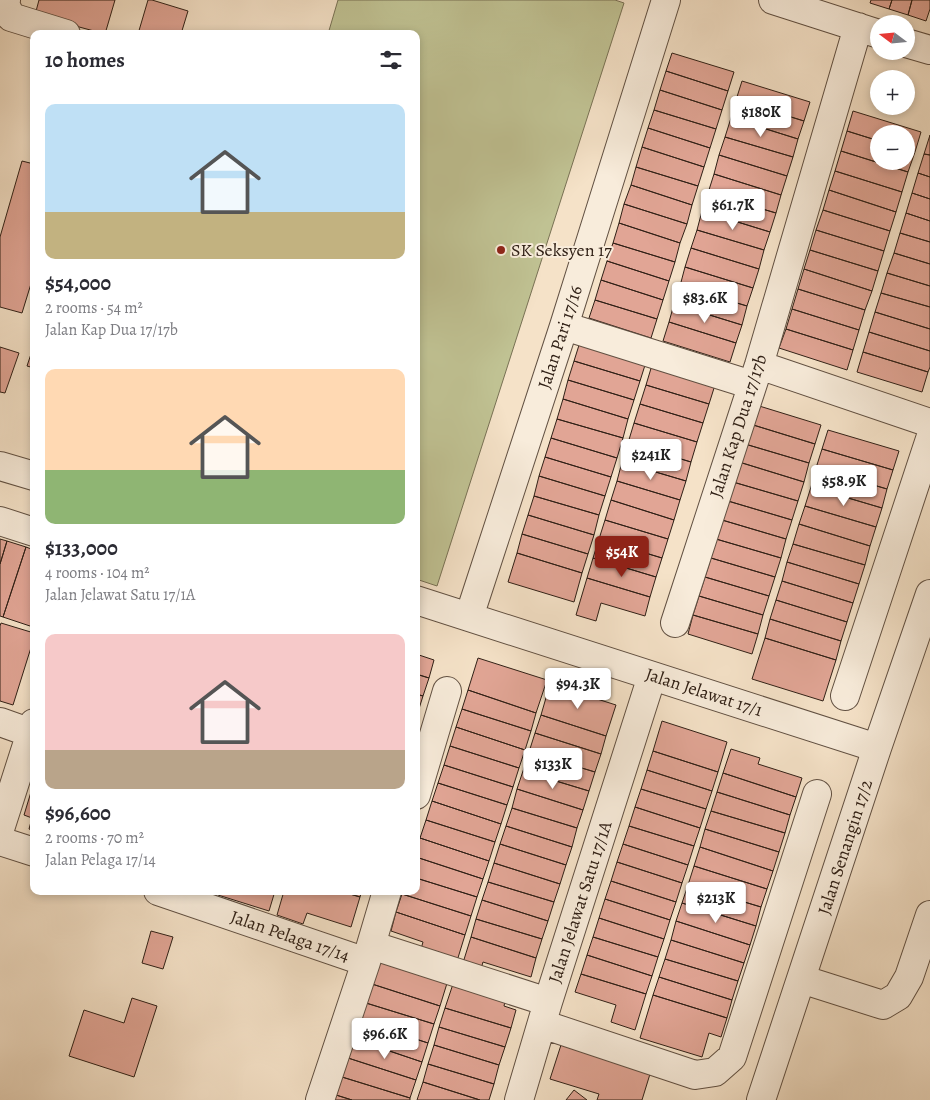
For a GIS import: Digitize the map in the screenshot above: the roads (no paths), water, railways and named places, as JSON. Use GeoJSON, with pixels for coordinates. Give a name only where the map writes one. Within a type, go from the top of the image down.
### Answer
{"type":"FeatureCollection","features":[{"type":"Feature","properties":{"kind":"street"},"geometry":{"type":"LineString","coordinates":[[6,0],[5,4],[11,17],[53,30]]}},
{"type":"Feature","properties":{"kind":"street","name":"Jalan Pari 17/16"},"geometry":{"type":"LineString","coordinates":[[469,617],[564,326],[666,0]]}},
{"type":"Feature","properties":{"kind":"street"},"geometry":{"type":"LineString","coordinates":[[773,0],[868,30]]}},
{"type":"Feature","properties":{"kind":"street","name":"Jalan Kap Dua 17/17b"},"geometry":{"type":"LineString","coordinates":[[674,623],[868,30]]}},
{"type":"Feature","properties":{"kind":"street"},"geometry":{"type":"LineString","coordinates":[[915,46],[930,50]]}},
{"type":"Feature","properties":{"kind":"street"},"geometry":{"type":"LineString","coordinates":[[564,326],[755,375],[930,423]]}},
{"type":"Feature","properties":{"kind":"street"},"geometry":{"type":"LineString","coordinates":[[845,696],[930,439]]}},
{"type":"Feature","properties":{"kind":"street"},"geometry":{"type":"LineString","coordinates":[[0,466],[30,475]]}},
{"type":"Feature","properties":{"kind":"street"},"geometry":{"type":"LineString","coordinates":[[0,521],[30,531]]}},
{"type":"Feature","properties":{"kind":"street","name":"Jalan Senangin 17/2"},"geometry":{"type":"LineString","coordinates":[[761,1100],[930,594]]}},
{"type":"Feature","properties":{"kind":"street","name":"Jalan Jelawat 17/1"},"geometry":{"type":"LineString","coordinates":[[420,601],[877,748]]}},
{"type":"Feature","properties":{"kind":"street","name":"Jalan Jelawat Satu 17/1A"},"geometry":{"type":"LineString","coordinates":[[519,1100],[652,676]]}},
{"type":"Feature","properties":{"kind":"street"},"geometry":{"type":"LineString","coordinates":[[420,781],[447,692]]}},
{"type":"Feature","properties":{"kind":"street"},"geometry":{"type":"LineString","coordinates":[[0,722],[30,728]]}},
{"type":"Feature","properties":{"kind":"street"},"geometry":{"type":"LineString","coordinates":[[0,829],[30,734]]}},
{"type":"Feature","properties":{"kind":"street","name":"Jalan Pelaga 17/14"},"geometry":{"type":"LineString","coordinates":[[178,895],[368,953],[546,1013],[695,1075],[715,1072],[732,1057],[817,794]]}},
{"type":"Feature","properties":{"kind":"street"},"geometry":{"type":"LineString","coordinates":[[0,841],[30,851]]}},
{"type":"Feature","properties":{"kind":"street"},"geometry":{"type":"LineString","coordinates":[[320,1100],[386,895]]}},
{"type":"Feature","properties":{"kind":"street"},"geometry":{"type":"LineString","coordinates":[[801,980],[882,1005],[898,996],[909,978],[930,916]]}},
{"type":"Feature","properties":{"kind":"place","name":"SK Seksyen 17"},"geometry":{"type":"Point","coordinates":[501,250]}}]}
